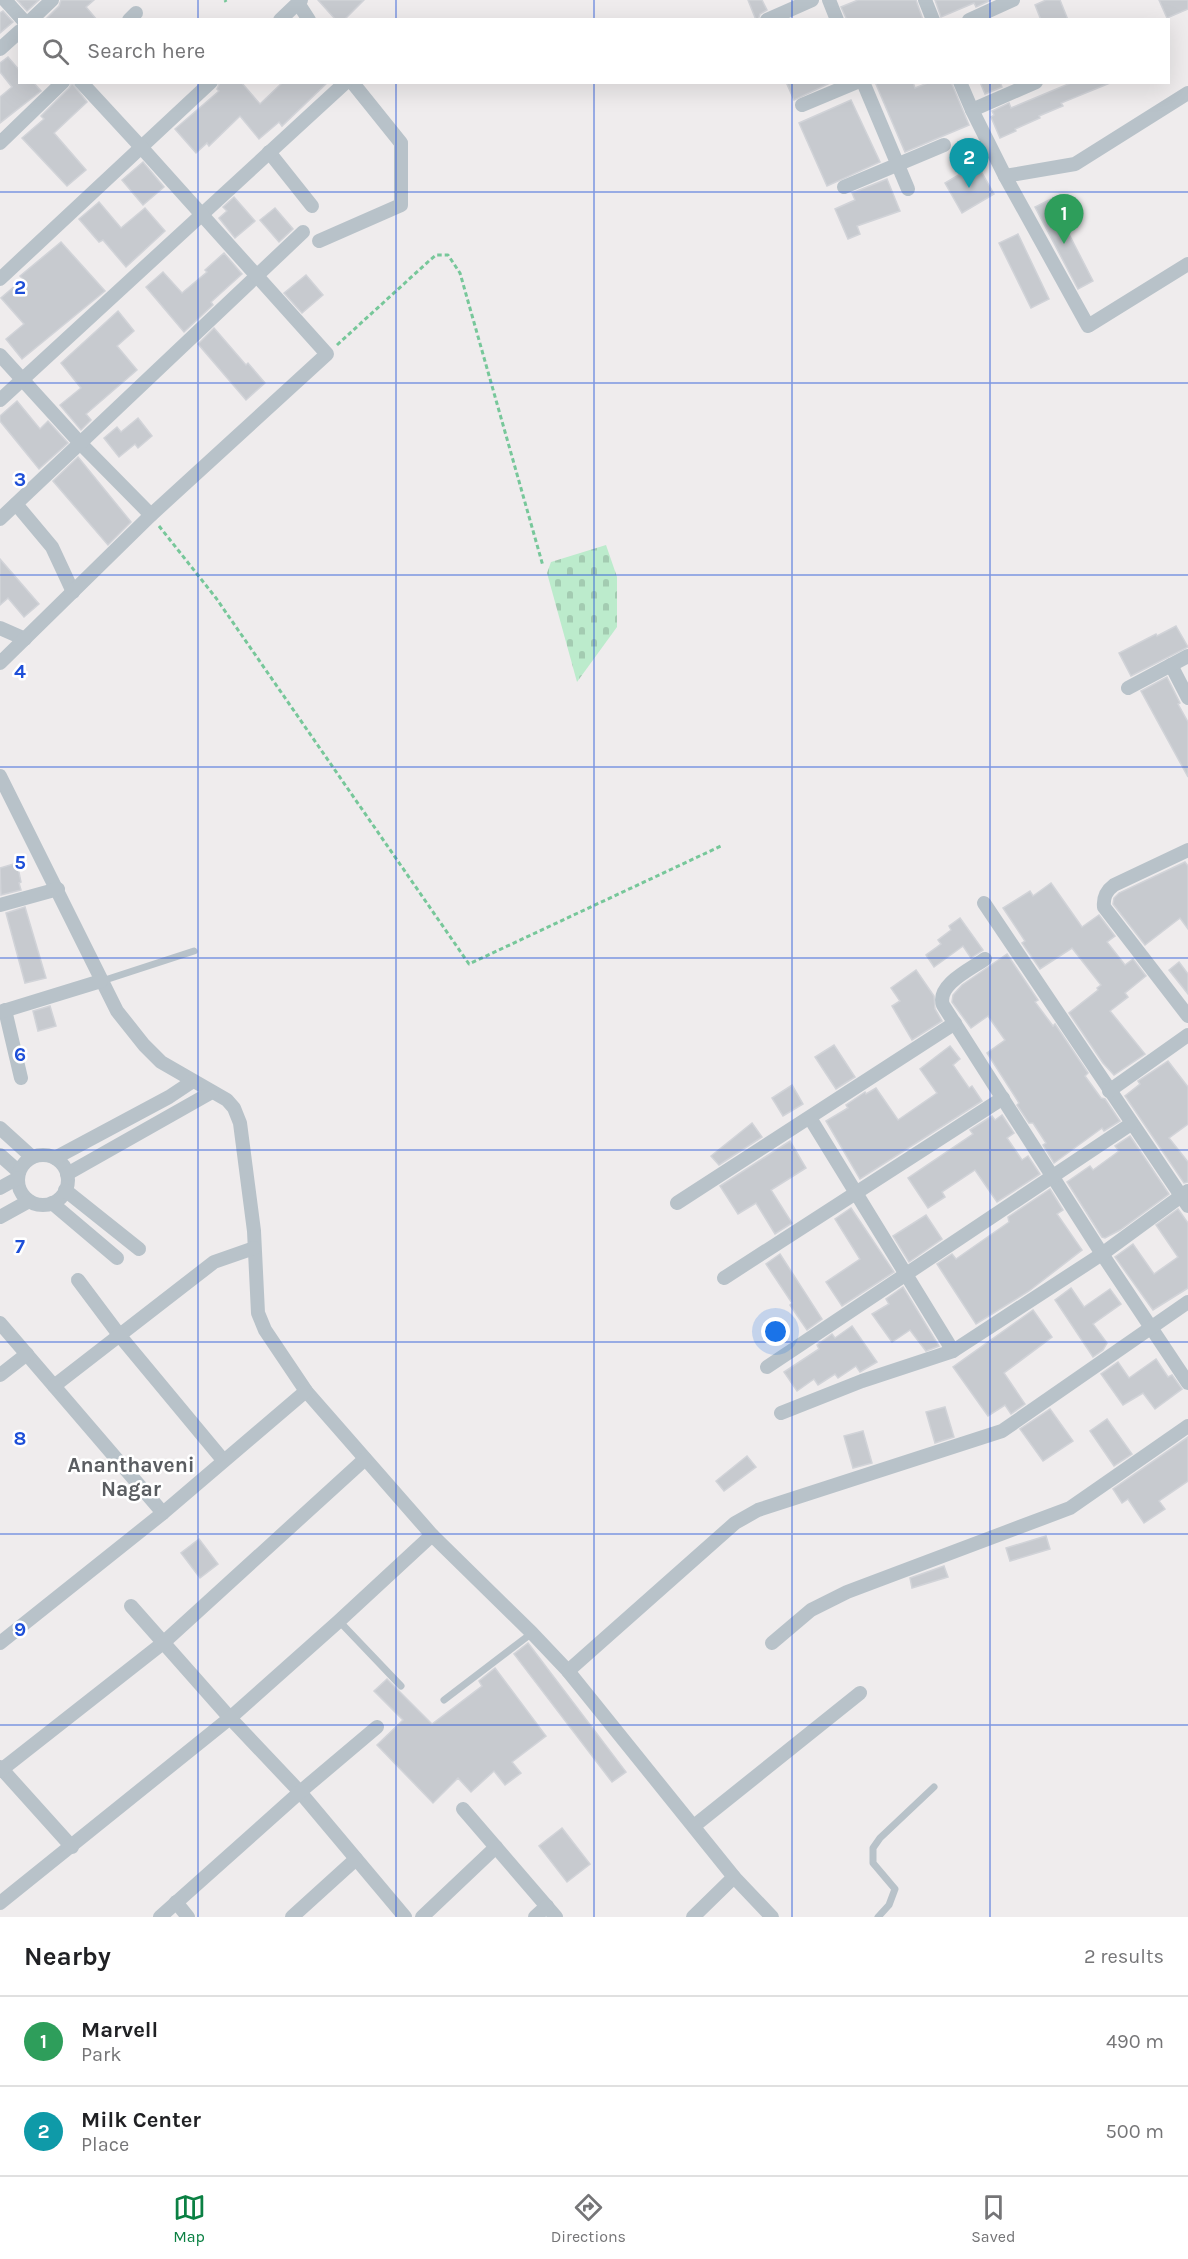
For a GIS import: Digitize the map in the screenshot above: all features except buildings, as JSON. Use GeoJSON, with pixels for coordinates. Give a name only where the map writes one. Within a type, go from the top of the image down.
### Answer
{"type":"FeatureCollection","features":[{"type":"Feature","properties":{"kind":"street"},"geometry":{"type":"LineString","coordinates":[[5,0],[21,18]]}},
{"type":"Feature","properties":{"kind":"street"},"geometry":{"type":"LineString","coordinates":[[33,18],[52,0]]}},
{"type":"Feature","properties":{"kind":"street"},"geometry":{"type":"LineString","coordinates":[[772,18],[812,0]]}},
{"type":"Feature","properties":{"kind":"street"},"geometry":{"type":"LineString","coordinates":[[829,0],[836,18]]}},
{"type":"Feature","properties":{"kind":"street"},"geometry":{"type":"LineString","coordinates":[[925,0],[932,18]]}},
{"type":"Feature","properties":{"kind":"street"},"geometry":{"type":"LineString","coordinates":[[973,18],[1013,0]]}},
{"type":"Feature","properties":{"kind":"street"},"geometry":{"type":"LineString","coordinates":[[282,18],[300,2],[308,18]]}},
{"type":"Feature","properties":{"kind":"street"},"geometry":{"type":"LineString","coordinates":[[0,49],[18,33]]}},
{"type":"Feature","properties":{"kind":"street"},"geometry":{"type":"LineString","coordinates":[[0,142],[61,84]]}},
{"type":"Feature","properties":{"kind":"street"},"geometry":{"type":"LineString","coordinates":[[0,663],[151,516],[327,354],[83,84]]}},
{"type":"Feature","properties":{"kind":"street"},"geometry":{"type":"LineString","coordinates":[[0,279],[209,84]]}},
{"type":"Feature","properties":{"kind":"street"},"geometry":{"type":"LineString","coordinates":[[0,400],[344,84]]}},
{"type":"Feature","properties":{"kind":"street"},"geometry":{"type":"LineString","coordinates":[[319,241],[401,205],[401,142],[354,84]]}},
{"type":"Feature","properties":{"kind":"street"},"geometry":{"type":"LineString","coordinates":[[802,105],[852,84]]}},
{"type":"Feature","properties":{"kind":"street"},"geometry":{"type":"LineString","coordinates":[[864,84],[908,189]]}},
{"type":"Feature","properties":{"kind":"street"},"geometry":{"type":"LineString","coordinates":[[961,84],[1005,176],[1088,326],[1188,264]]}},
{"type":"Feature","properties":{"kind":"street"},"geometry":{"type":"LineString","coordinates":[[972,110],[1031,84]]}},
{"type":"Feature","properties":{"kind":"street"},"geometry":{"type":"LineString","coordinates":[[1005,176],[1075,164],[1188,93]]}},
{"type":"Feature","properties":{"kind":"street"},"geometry":{"type":"LineString","coordinates":[[844,187],[944,145]]}},
{"type":"Feature","properties":{"kind":"street"},"geometry":{"type":"LineString","coordinates":[[269,152],[312,206]]}},
{"type":"Feature","properties":{"kind":"street"},"geometry":{"type":"LineString","coordinates":[[0,519],[303,232]]}},
{"type":"Feature","properties":{"kind":"street"},"geometry":{"type":"LineString","coordinates":[[0,355],[81,444],[151,516]]}},
{"type":"Feature","properties":{"kind":"street"},"geometry":{"type":"LineString","coordinates":[[16,504],[52,547],[73,592]]}},
{"type":"Feature","properties":{"kind":"street"},"geometry":{"type":"LineString","coordinates":[[0,628],[25,639]]}},
{"type":"Feature","properties":{"kind":"street"},"geometry":{"type":"LineString","coordinates":[[1128,688],[1188,656]]}},
{"type":"Feature","properties":{"kind":"street"},"geometry":{"type":"LineString","coordinates":[[1171,665],[1188,698]]}},
{"type":"Feature","properties":{"kind":"street"},"geometry":{"type":"LineString","coordinates":[[0,776],[117,1011],[161,1062],[227,1100],[234,1108],[240,1123],[254,1248],[258,1313],[265,1330],[306,1391],[432,1535],[568,1671],[734,1877],[772,1917]]}},
{"type":"Feature","properties":{"kind":"street"},"geometry":{"type":"LineString","coordinates":[[1188,850],[1114,885],[1103,900],[1104,907],[1188,1016]]}},
{"type":"Feature","properties":{"kind":"street"},"geometry":{"type":"LineString","coordinates":[[0,905],[58,889]]}},
{"type":"Feature","properties":{"kind":"street"},"geometry":{"type":"LineString","coordinates":[[781,1413],[862,1381],[952,1351],[1186,1198],[1131,1124],[984,903]]}},
{"type":"Feature","properties":{"kind":"street"},"geometry":{"type":"LineString","coordinates":[[985,959],[945,988],[941,993],[943,1005],[1102,1254],[1188,1383]]}},
{"type":"Feature","properties":{"kind":"street"},"geometry":{"type":"LineString","coordinates":[[21,1078],[3,1011],[101,981]]}},
{"type":"Feature","properties":{"kind":"street"},"geometry":{"type":"LineString","coordinates":[[677,1203],[955,1023]]}},
{"type":"Feature","properties":{"kind":"street"},"geometry":{"type":"LineString","coordinates":[[1109,1091],[1188,1035]]}},
{"type":"Feature","properties":{"kind":"street"},"geometry":{"type":"LineString","coordinates":[[55,1158],[169,1097],[193,1081]]}},
{"type":"Feature","properties":{"kind":"street"},"geometry":{"type":"LineString","coordinates":[[67,1174],[212,1092]]}},
{"type":"Feature","properties":{"kind":"street"},"geometry":{"type":"LineString","coordinates":[[724,1278],[1003,1098]]}},
{"type":"Feature","properties":{"kind":"street"},"geometry":{"type":"LineString","coordinates":[[810,1118],[952,1351]]}},
{"type":"Feature","properties":{"kind":"street"},"geometry":{"type":"LineString","coordinates":[[767,1367],[1131,1124]]}},
{"type":"Feature","properties":{"kind":"street"},"geometry":{"type":"LineString","coordinates":[[0,1128],[32,1157]]}},
{"type":"Feature","properties":{"kind":"street"},"geometry":{"type":"LineString","coordinates":[[0,1155],[18,1175],[20,1189],[29,1201],[44,1205],[52,1203],[65,1190],[67,1174],[55,1158],[40,1155],[27,1161],[18,1175],[0,1188]]}},
{"type":"Feature","properties":{"kind":"street"},"geometry":{"type":"LineString","coordinates":[[65,1190],[139,1249]]}},
{"type":"Feature","properties":{"kind":"street"},"geometry":{"type":"LineString","coordinates":[[0,1217],[29,1201]]}},
{"type":"Feature","properties":{"kind":"street"},"geometry":{"type":"LineString","coordinates":[[52,1203],[117,1258]]}},
{"type":"Feature","properties":{"kind":"street"},"geometry":{"type":"LineString","coordinates":[[54,1386],[214,1262],[254,1248]]}},
{"type":"Feature","properties":{"kind":"street"},"geometry":{"type":"LineString","coordinates":[[78,1280],[120,1336],[223,1460]]}},
{"type":"Feature","properties":{"kind":"street"},"geometry":{"type":"LineString","coordinates":[[568,1671],[735,1523],[758,1510],[1002,1431],[1188,1302]]}},
{"type":"Feature","properties":{"kind":"street"},"geometry":{"type":"LineString","coordinates":[[0,1323],[163,1512]]}},
{"type":"Feature","properties":{"kind":"street"},"geometry":{"type":"LineString","coordinates":[[0,1375],[27,1354]]}},
{"type":"Feature","properties":{"kind":"street"},"geometry":{"type":"LineString","coordinates":[[0,1643],[163,1512],[306,1391]]}},
{"type":"Feature","properties":{"kind":"street"},"geometry":{"type":"LineString","coordinates":[[772,1643],[811,1610],[847,1592],[1070,1508],[1188,1426]]}},
{"type":"Feature","properties":{"kind":"street"},"geometry":{"type":"LineString","coordinates":[[72,1847],[1,1769],[162,1643],[366,1459]]}},
{"type":"Feature","properties":{"kind":"street"},"geometry":{"type":"LineString","coordinates":[[0,1903],[230,1718],[339,1622],[432,1535]]}},
{"type":"Feature","properties":{"kind":"street"},"geometry":{"type":"LineString","coordinates":[[131,1606],[230,1718],[300,1792],[405,1917]]}},
{"type":"Feature","properties":{"kind":"street"},"geometry":{"type":"LineString","coordinates":[[693,1826],[860,1693]]}},
{"type":"Feature","properties":{"kind":"street"},"geometry":{"type":"LineString","coordinates":[[160,1917],[300,1792],[377,1727]]}},
{"type":"Feature","properties":{"kind":"street"},"geometry":{"type":"LineString","coordinates":[[464,1809],[556,1917]]}},
{"type":"Feature","properties":{"kind":"street"},"geometry":{"type":"LineString","coordinates":[[422,1917],[496,1847]]}},
{"type":"Feature","properties":{"kind":"street"},"geometry":{"type":"LineString","coordinates":[[292,1917],[356,1859]]}},
{"type":"Feature","properties":{"kind":"street"},"geometry":{"type":"LineString","coordinates":[[693,1917],[734,1877]]}},
{"type":"Feature","properties":{"kind":"street"},"geometry":{"type":"LineString","coordinates":[[176,1902],[188,1917]]}},
{"type":"Feature","properties":{"kind":"street"},"geometry":{"type":"LineString","coordinates":[[535,1917],[547,1906]]}},
{"type":"Feature","properties":{"kind":"lane"},"geometry":{"type":"LineString","coordinates":[[101,981],[194,951]]}},
{"type":"Feature","properties":{"kind":"lane"},"geometry":{"type":"LineString","coordinates":[[339,1622],[401,1686]]}},
{"type":"Feature","properties":{"kind":"lane"},"geometry":{"type":"LineString","coordinates":[[444,1700],[532,1633]]}},
{"type":"Feature","properties":{"kind":"lane"},"geometry":{"type":"LineString","coordinates":[[878,1917],[889,1905],[895,1889],[873,1863],[873,1848],[880,1838],[934,1787]]}},
{"type":"Feature","properties":{"kind":"path"},"geometry":{"type":"LineString","coordinates":[[327,354],[436,255],[448,255],[460,273],[543,566]]}},
{"type":"Feature","properties":{"kind":"path"},"geometry":{"type":"LineString","coordinates":[[151,516],[216,598],[469,964],[721,846]]}},
{"type":"Feature","properties":{"kind":"green space"},"geometry":{"type":"Polygon","coordinates":[[[606,545],[617,577],[617,627],[577,682],[547,573],[551,562],[606,545]]]}},
{"type":"Feature","properties":{"kind":"place","name":"Milk Center"},"geometry":{"type":"Point","coordinates":[969,188]}},
{"type":"Feature","properties":{"kind":"place","name":"Marvell"},"geometry":{"type":"Point","coordinates":[1064,244]}},
{"type":"Feature","properties":{"kind":"district","name":"Ananthaveni Nagar"},"geometry":{"type":"Point","coordinates":[131,1477]}}]}
